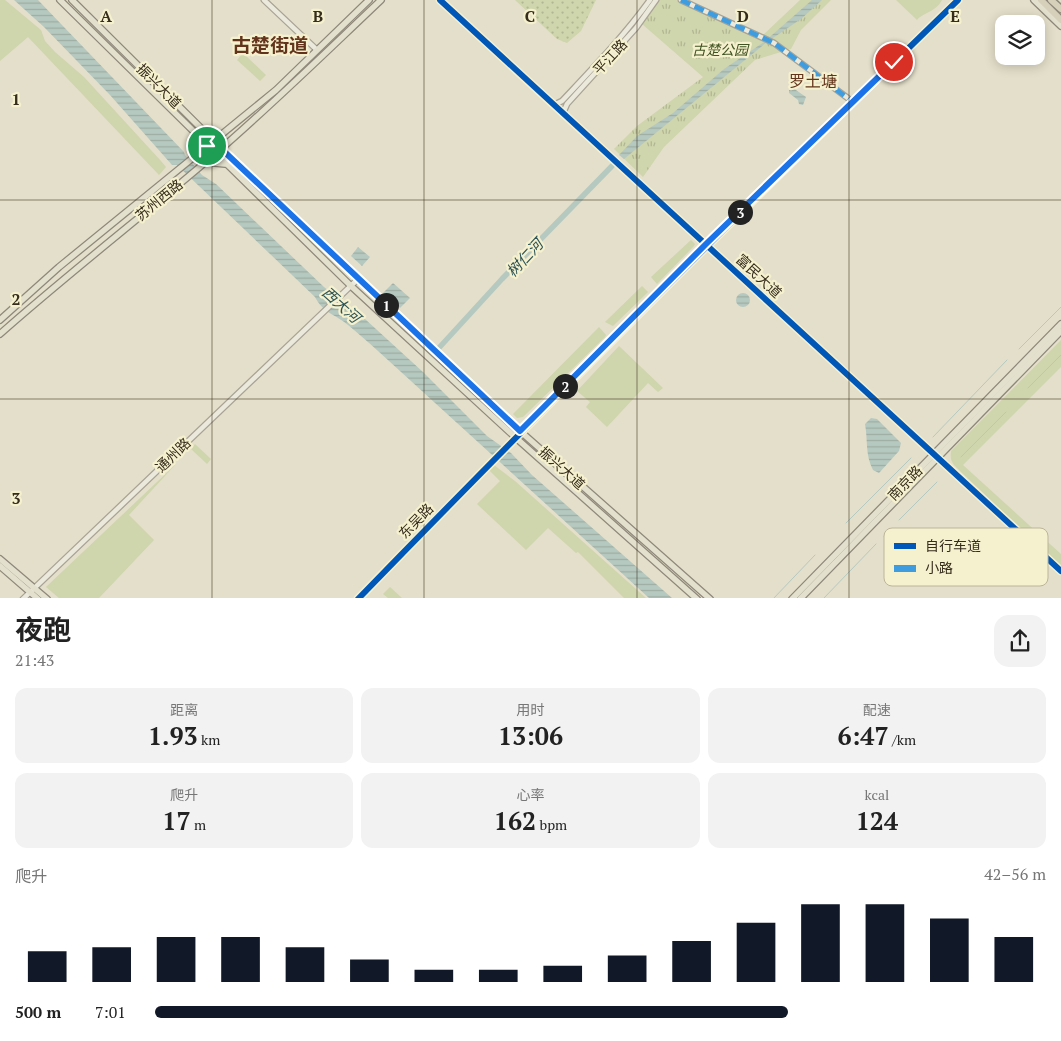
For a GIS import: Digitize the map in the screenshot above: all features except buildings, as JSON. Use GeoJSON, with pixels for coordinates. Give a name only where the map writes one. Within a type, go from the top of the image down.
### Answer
{"type":"FeatureCollection","features":[{"type":"Feature","properties":{"kind":"highway"},"geometry":{"type":"LineString","coordinates":[[1041,0],[1061,20]]}},
{"type":"Feature","properties":{"kind":"highway"},"geometry":{"type":"LineString","coordinates":[[1051,0],[1061,10]]}},
{"type":"Feature","properties":{"kind":"highway"},"geometry":{"type":"LineString","coordinates":[[1058,0],[1061,4]]}},
{"type":"Feature","properties":{"kind":"main road","name":"振兴大道"},"geometry":{"type":"LineString","coordinates":[[60,0],[215,154],[512,439],[697,598]]}},
{"type":"Feature","properties":{"kind":"main road","name":"振兴大道"},"geometry":{"type":"LineString","coordinates":[[72,0],[213,141],[520,431],[710,598]]}},
{"type":"Feature","properties":{"kind":"main road","name":"苏州西路"},"geometry":{"type":"LineString","coordinates":[[0,320],[59,267],[276,90],[370,0]]}},
{"type":"Feature","properties":{"kind":"main road","name":"苏州西路"},"geometry":{"type":"LineString","coordinates":[[0,334],[66,276],[215,154],[381,0]]}},
{"type":"Feature","properties":{"kind":"main road"},"geometry":{"type":"LineString","coordinates":[[1034,0],[1061,26]]}},
{"type":"Feature","properties":{"kind":"main road"},"geometry":{"type":"LineString","coordinates":[[199,126],[213,134],[230,128]]}},
{"type":"Feature","properties":{"kind":"main road"},"geometry":{"type":"LineString","coordinates":[[190,129],[197,139],[197,154]]}},
{"type":"Feature","properties":{"kind":"main road"},"geometry":{"type":"LineString","coordinates":[[224,132],[230,140],[227,148],[230,157]]}},
{"type":"Feature","properties":{"kind":"main road"},"geometry":{"type":"LineString","coordinates":[[204,163],[226,164]]}},
{"type":"Feature","properties":{"kind":"main road","name":"南京路"},"geometry":{"type":"LineString","coordinates":[[800,598],[1061,324]]}},
{"type":"Feature","properties":{"kind":"main road","name":"南京路"},"geometry":{"type":"LineString","coordinates":[[792,598],[1061,331]]}},
{"type":"Feature","properties":{"kind":"main road"},"geometry":{"type":"LineString","coordinates":[[0,559],[38,598]]}},
{"type":"Feature","properties":{"kind":"main road"},"geometry":{"type":"LineString","coordinates":[[0,566],[32,590],[47,598]]}},
{"type":"Feature","properties":{"kind":"street"},"geometry":{"type":"LineString","coordinates":[[264,0],[317,50]]}},
{"type":"Feature","properties":{"kind":"street","name":"富民大道"},"geometry":{"type":"LineString","coordinates":[[440,0],[1015,528]]}},
{"type":"Feature","properties":{"kind":"street","name":"平江路"},"geometry":{"type":"LineString","coordinates":[[554,104],[562,101],[611,48],[650,0]]}},
{"type":"Feature","properties":{"kind":"street","name":"平江路"},"geometry":{"type":"LineString","coordinates":[[563,113],[567,104],[636,28],[656,0]]}},
{"type":"Feature","properties":{"kind":"street"},"geometry":{"type":"LineString","coordinates":[[681,0],[774,43],[853,102]]}},
{"type":"Feature","properties":{"kind":"street"},"geometry":{"type":"LineString","coordinates":[[512,439],[706,244],[958,0]]}},
{"type":"Feature","properties":{"kind":"street","name":"通州路"},"geometry":{"type":"LineString","coordinates":[[23,598],[358,279]]}},
{"type":"Feature","properties":{"kind":"street","name":"东吴路"},"geometry":{"type":"LineString","coordinates":[[358,598],[512,439]]}},
{"type":"Feature","properties":{"kind":"street","name":"富民大道"},"geometry":{"type":"LineString","coordinates":[[1048,558],[1061,570]]}},
{"type":"Feature","properties":{"kind":"green space"},"geometry":{"type":"Polygon","coordinates":[[[0,0],[5,0],[41,30],[45,41],[55,52],[84,77],[161,161],[166,167],[159,175],[28,37],[0,61],[0,0]]]}},
{"type":"Feature","properties":{"kind":"green space"},"geometry":{"type":"Polygon","coordinates":[[[515,0],[596,0],[581,31],[567,43],[557,39],[515,0]]]}},
{"type":"Feature","properties":{"kind":"green space","name":"古楚公园"},"geometry":{"type":"Polygon","coordinates":[[[658,0],[676,0],[761,37],[800,0],[831,0],[801,30],[791,49],[755,60],[664,147],[643,177],[614,149],[637,126],[703,77],[642,24],[658,0]]]}},
{"type":"Feature","properties":{"kind":"green space"},"geometry":{"type":"Polygon","coordinates":[[[896,0],[942,0],[937,7],[917,20],[896,0]]]}},
{"type":"Feature","properties":{"kind":"green space"},"geometry":{"type":"Polygon","coordinates":[[[243,53],[266,75],[260,81],[237,60],[243,53]]]}},
{"type":"Feature","properties":{"kind":"green space"},"geometry":{"type":"Polygon","coordinates":[[[691,240],[695,244],[694,246],[657,284],[651,277],[691,240]]]}},
{"type":"Feature","properties":{"kind":"green space"},"geometry":{"type":"Polygon","coordinates":[[[642,286],[648,292],[613,326],[605,322],[642,286]]]}},
{"type":"Feature","properties":{"kind":"green space"},"geometry":{"type":"Polygon","coordinates":[[[599,327],[606,335],[605,337],[523,417],[517,418],[513,414],[599,327]]]}},
{"type":"Feature","properties":{"kind":"green space"},"geometry":{"type":"Polygon","coordinates":[[[1061,340],[1061,367],[963,465],[1032,528],[1020,528],[957,468],[952,462],[951,451],[1061,340]]]}},
{"type":"Feature","properties":{"kind":"green space"},"geometry":{"type":"Polygon","coordinates":[[[619,346],[663,388],[658,392],[648,383],[607,427],[586,407],[590,402],[577,391],[619,346]]]}},
{"type":"Feature","properties":{"kind":"green space"},"geometry":{"type":"Polygon","coordinates":[[[195,444],[211,459],[207,464],[191,449],[195,444]]]}},
{"type":"Feature","properties":{"kind":"green space"},"geometry":{"type":"Polygon","coordinates":[[[176,464],[129,515],[154,540],[99,598],[59,598],[46,587],[176,464]]]}},
{"type":"Feature","properties":{"kind":"green space"},"geometry":{"type":"Polygon","coordinates":[[[494,465],[515,481],[646,598],[624,598],[578,552],[576,553],[548,528],[526,550],[477,504],[500,481],[489,470],[494,465]]]}},
{"type":"Feature","properties":{"kind":"green space"},"geometry":{"type":"Polygon","coordinates":[[[1048,542],[1061,554],[1061,567],[1048,555],[1048,542]]]}},
{"type":"Feature","properties":{"kind":"green space"},"geometry":{"type":"Polygon","coordinates":[[[390,587],[402,598],[388,598],[383,594],[390,587]]]}},
{"type":"Feature","properties":{"kind":"water","name":"西大河"},"geometry":{"type":"Polygon","coordinates":[[[14,0],[38,0],[184,152],[202,175],[216,184],[324,287],[365,319],[423,372],[487,436],[511,453],[532,475],[672,598],[649,598],[370,344],[343,321],[322,307],[315,297],[177,165],[172,165],[110,95],[44,27],[14,0]]]}},
{"type":"Feature","properties":{"kind":"water"},"geometry":{"type":"Polygon","coordinates":[[[812,0],[822,0],[801,19],[767,42],[624,159],[619,155],[637,136],[673,113],[724,69],[764,42],[812,0]]]}},
{"type":"Feature","properties":{"kind":"water"},"geometry":{"type":"Polygon","coordinates":[[[793,88],[806,97],[803,105],[799,104],[798,100],[789,93],[789,90],[793,88]]]}},
{"type":"Feature","properties":{"kind":"water"},"geometry":{"type":"Polygon","coordinates":[[[358,247],[370,257],[362,266],[351,256],[358,247]]]}},
{"type":"Feature","properties":{"kind":"water"},"geometry":{"type":"Polygon","coordinates":[[[393,283],[410,298],[400,308],[383,293],[393,283]]]}},
{"type":"Feature","properties":{"kind":"water"},"geometry":{"type":"Polygon","coordinates":[[[740,293],[746,293],[750,300],[746,307],[740,307],[736,303],[736,297],[740,293]]]}},
{"type":"Feature","properties":{"kind":"water"},"geometry":{"type":"Polygon","coordinates":[[[871,418],[877,419],[901,443],[899,451],[879,473],[873,470],[868,453],[865,424],[871,418]]]}},
{"type":"Feature","properties":{"kind":"waterway","name":"树仁河"},"geometry":{"type":"LineString","coordinates":[[437,350],[502,279],[612,166]]}},
{"type":"Feature","properties":{"kind":"waterway"},"geometry":{"type":"LineString","coordinates":[[1019,349],[1061,307]]}},
{"type":"Feature","properties":{"kind":"waterway"},"geometry":{"type":"LineString","coordinates":[[1028,388],[1061,355]]}},
{"type":"Feature","properties":{"kind":"waterway"},"geometry":{"type":"LineString","coordinates":[[933,437],[1007,360]]}},
{"type":"Feature","properties":{"kind":"waterway"},"geometry":{"type":"LineString","coordinates":[[961,457],[1006,412]]}},
{"type":"Feature","properties":{"kind":"waterway"},"geometry":{"type":"LineString","coordinates":[[846,523],[911,458]]}},
{"type":"Feature","properties":{"kind":"waterway"},"geometry":{"type":"LineString","coordinates":[[899,520],[937,482]]}},
{"type":"Feature","properties":{"kind":"waterway"},"geometry":{"type":"LineString","coordinates":[[824,598],[876,544]]}},
{"type":"Feature","properties":{"kind":"waterway"},"geometry":{"type":"LineString","coordinates":[[774,598],[815,555]]}},
{"type":"Feature","properties":{"kind":"marked path"},"geometry":{"type":"LineString","coordinates":[[681,0],[774,43],[853,102]]}},
{"type":"Feature","properties":{"kind":"cycle path"},"geometry":{"type":"LineString","coordinates":[[440,0],[1014,528]]}},
{"type":"Feature","properties":{"kind":"cycle path"},"geometry":{"type":"LineString","coordinates":[[359,598],[656,297],[958,0]]}},
{"type":"Feature","properties":{"kind":"cycle path"},"geometry":{"type":"LineString","coordinates":[[1048,559],[1061,571]]}},
{"type":"Feature","properties":{"kind":"district","name":"古楚街道"},"geometry":{"type":"Point","coordinates":[270,45]}},
{"type":"Feature","properties":{"kind":"district","name":"罗土塘"},"geometry":{"type":"Point","coordinates":[813,81]}},
{"type":"Feature","properties":{"kind":"route"},"geometry":{"type":"LineString","coordinates":[[207,146],[213,141],[520,431],[706,244],[894,62]]}}]}
